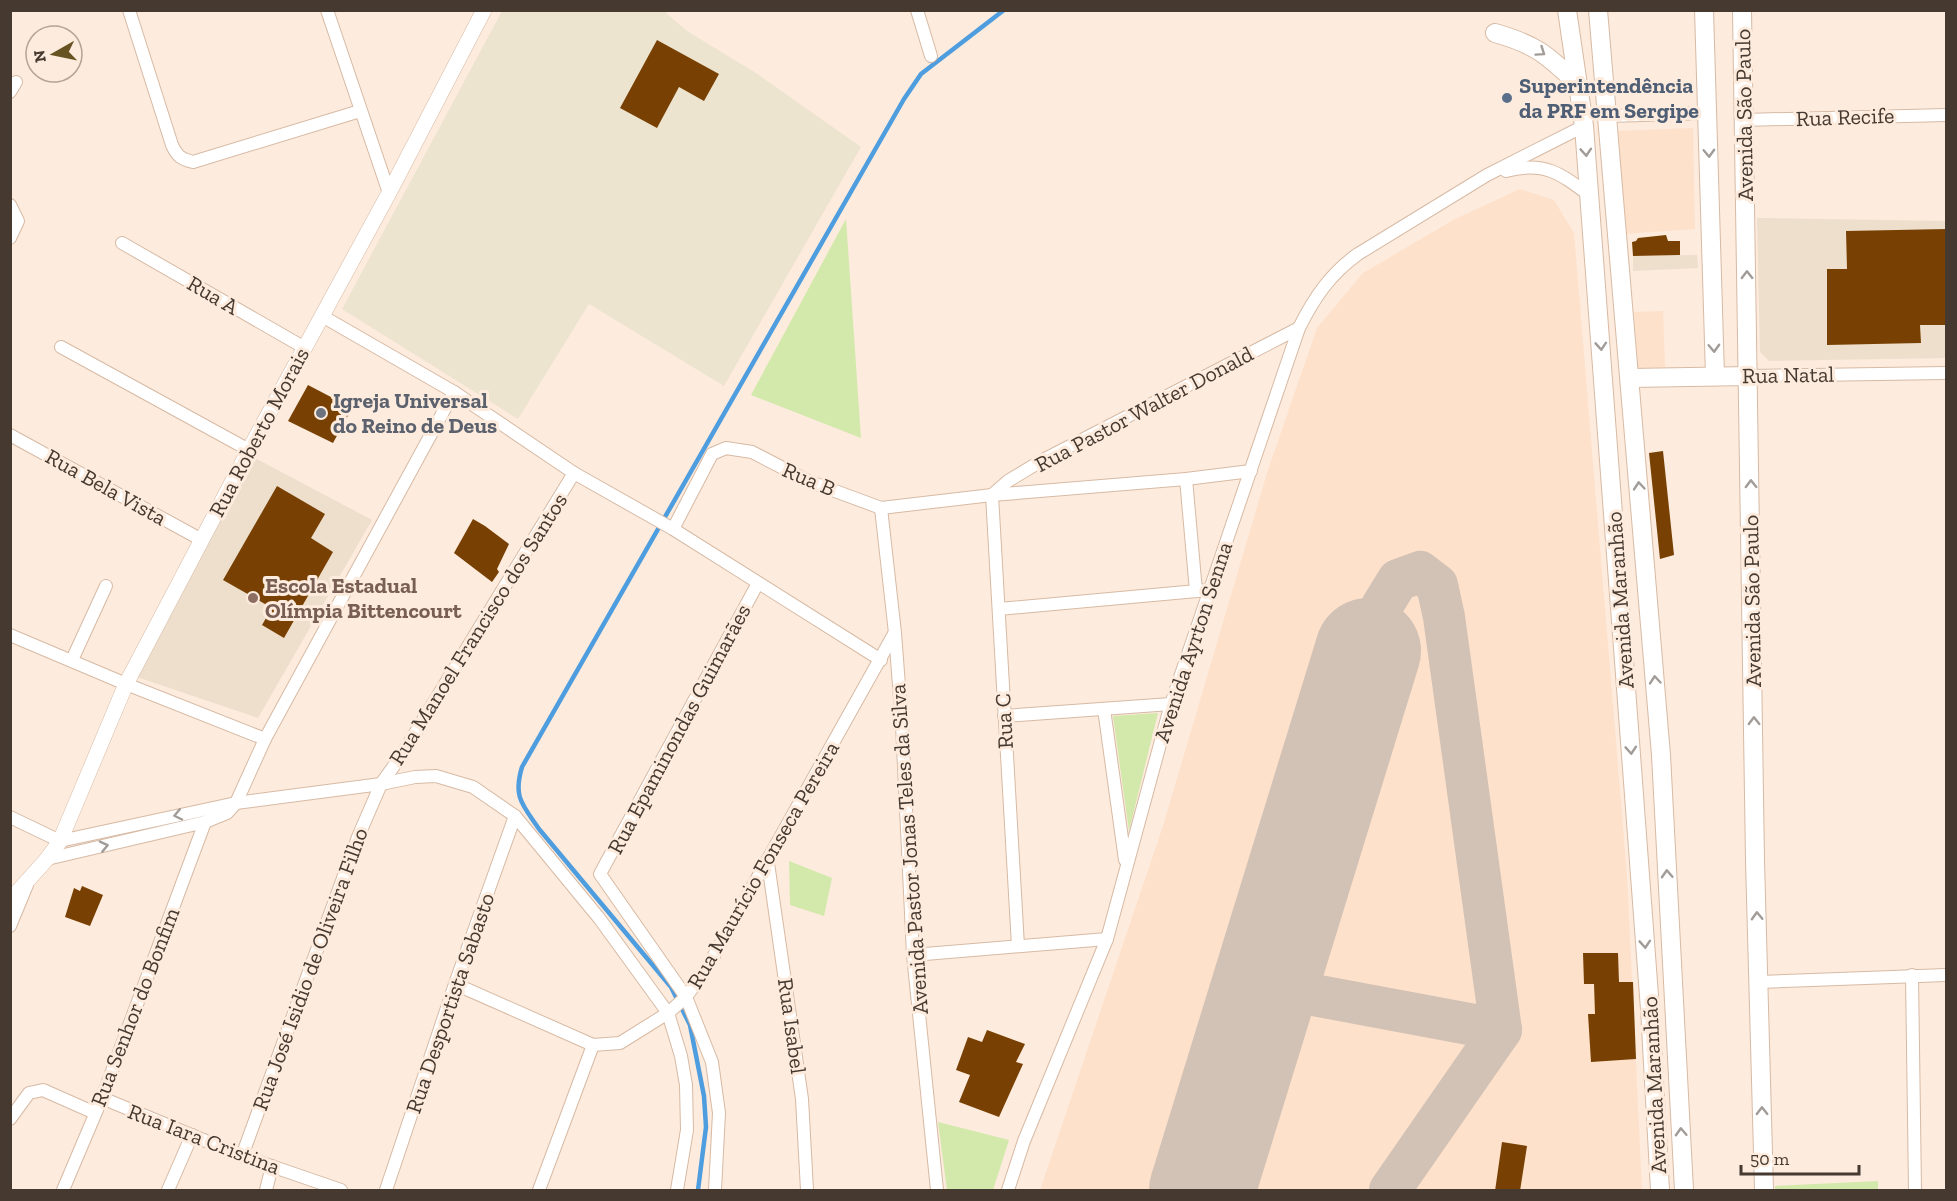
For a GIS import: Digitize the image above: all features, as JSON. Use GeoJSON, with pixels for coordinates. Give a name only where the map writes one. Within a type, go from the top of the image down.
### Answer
{"type":"FeatureCollection","features":[{"type":"Feature","properties":{"kind":"main road","name":"Avenida Maranhão"},"geometry":{"type":"LineString","coordinates":[[1567,10],[1584,126],[1650,1009],[1660,1191]]}},
{"type":"Feature","properties":{"kind":"main road","name":"Avenida Maranhão"},"geometry":{"type":"LineString","coordinates":[[1598,10],[1657,711],[1684,1191]]}},
{"type":"Feature","properties":{"kind":"main road","name":"Avenida São Paulo"},"geometry":{"type":"LineString","coordinates":[[1704,10],[1715,376]]}},
{"type":"Feature","properties":{"kind":"main road","name":"Avenida São Paulo"},"geometry":{"type":"LineString","coordinates":[[1742,10],[1764,1191]]}},
{"type":"Feature","properties":{"kind":"main road"},"geometry":{"type":"LineString","coordinates":[[1495,33],[1521,40],[1536,48],[1578,84]]}},
{"type":"Feature","properties":{"kind":"main road","name":"Rua Natal"},"geometry":{"type":"LineString","coordinates":[[1630,378],[1749,376]]}},
{"type":"Feature","properties":{"kind":"main road"},"geometry":{"type":"LineString","coordinates":[[1628,714],[1657,711]]}},
{"type":"Feature","properties":{"kind":"street"},"geometry":{"type":"LineString","coordinates":[[129,10],[172,145],[178,156],[193,162],[360,111]]}},
{"type":"Feature","properties":{"kind":"street"},"geometry":{"type":"LineString","coordinates":[[327,10],[389,193]]}},
{"type":"Feature","properties":{"kind":"street","name":"Rua Roberto Morais"},"geometry":{"type":"LineString","coordinates":[[10,900],[60,841],[126,684],[249,450],[389,193],[484,10]]}},
{"type":"Feature","properties":{"kind":"street"},"geometry":{"type":"LineString","coordinates":[[917,10],[931,56]]}},
{"type":"Feature","properties":{"kind":"street"},"geometry":{"type":"LineString","coordinates":[[1608,116],[1708,113]]}},
{"type":"Feature","properties":{"kind":"street","name":"Rua Recife"},"geometry":{"type":"LineString","coordinates":[[1744,120],[1947,114]]}},
{"type":"Feature","properties":{"kind":"street","name":"Avenida Ayrton Senna"},"geometry":{"type":"LineString","coordinates":[[1008,1191],[1024,1141],[1107,939],[1202,591],[1251,471],[1299,328],[1312,303],[1341,266],[1487,175],[1584,126]]}},
{"type":"Feature","properties":{"kind":"street","name":"Avenida Ayrton Senna"},"geometry":{"type":"LineString","coordinates":[[1487,175],[1517,168],[1547,168],[1569,180],[1589,195]]}},
{"type":"Feature","properties":{"kind":"street"},"geometry":{"type":"LineString","coordinates":[[10,205],[18,221],[10,238]]}},
{"type":"Feature","properties":{"kind":"street","name":"Rua A"},"geometry":{"type":"LineString","coordinates":[[122,243],[304,348]]}},
{"type":"Feature","properties":{"kind":"street"},"geometry":{"type":"LineString","coordinates":[[322,316],[454,392],[574,473],[673,529],[881,660]]}},
{"type":"Feature","properties":{"kind":"street","name":"Rua Pastor Walter Donald"},"geometry":{"type":"LineString","coordinates":[[992,495],[1008,481],[1041,462],[1299,328]]}},
{"type":"Feature","properties":{"kind":"street"},"geometry":{"type":"LineString","coordinates":[[61,347],[249,450]]}},
{"type":"Feature","properties":{"kind":"street","name":"Rua Natal"},"geometry":{"type":"LineString","coordinates":[[1749,376],[1947,373]]}},
{"type":"Feature","properties":{"kind":"street"},"geometry":{"type":"LineString","coordinates":[[47,859],[205,822],[227,813],[236,803],[265,739],[454,392]]}},
{"type":"Feature","properties":{"kind":"street","name":"Rua Bela Vista"},"geometry":{"type":"LineString","coordinates":[[10,435],[202,540]]}},
{"type":"Feature","properties":{"kind":"street","name":"Rua B"},"geometry":{"type":"LineString","coordinates":[[673,529],[712,454],[726,448],[752,452],[808,481],[881,508],[992,495],[1186,479],[1251,471]]}},
{"type":"Feature","properties":{"kind":"street","name":"Rua Manoel Francisco dos Santos"},"geometry":{"type":"LineString","coordinates":[[381,784],[403,753],[574,473]]}},
{"type":"Feature","properties":{"kind":"street"},"geometry":{"type":"LineString","coordinates":[[999,609],[1202,591],[1186,479]]}},
{"type":"Feature","properties":{"kind":"street","name":"Rua C"},"geometry":{"type":"LineString","coordinates":[[992,495],[1018,946]]}},
{"type":"Feature","properties":{"kind":"street","name":"Avenida Pastor Jonas Teles da Silva"},"geometry":{"type":"LineString","coordinates":[[881,508],[895,633],[902,725],[913,955],[937,1191]]}},
{"type":"Feature","properties":{"kind":"street","name":"Rua Epaminondas Guimarães"},"geometry":{"type":"LineString","coordinates":[[686,997],[600,874],[758,583]]}},
{"type":"Feature","properties":{"kind":"street"},"geometry":{"type":"LineString","coordinates":[[72,660],[106,586]]}},
{"type":"Feature","properties":{"kind":"street","name":"Rua Maurício Fonseca Pereira"},"geometry":{"type":"LineString","coordinates":[[593,1045],[620,1043],[668,1013],[686,997],[707,968],[768,863],[895,633]]}},
{"type":"Feature","properties":{"kind":"street"},"geometry":{"type":"LineString","coordinates":[[10,634],[126,684],[265,739]]}},
{"type":"Feature","properties":{"kind":"street"},"geometry":{"type":"LineString","coordinates":[[1004,716],[1171,704]]}},
{"type":"Feature","properties":{"kind":"street"},"geometry":{"type":"LineString","coordinates":[[1104,709],[1126,864]]}},
{"type":"Feature","properties":{"kind":"street"},"geometry":{"type":"LineString","coordinates":[[10,817],[60,841],[236,803],[381,784],[415,777],[436,776],[473,787],[515,816],[599,918],[668,1013],[681,1056],[686,1085],[687,1130],[677,1191]]}},
{"type":"Feature","properties":{"kind":"street","name":"Rua José Isidio de Oliveira Filho"},"geometry":{"type":"LineString","coordinates":[[242,1156],[335,896],[381,784]]}},
{"type":"Feature","properties":{"kind":"street","name":"Rua Desportista Sabasto"},"geometry":{"type":"LineString","coordinates":[[386,1191],[455,984],[515,816]]}},
{"type":"Feature","properties":{"kind":"street","name":"Rua Senhor do Bonfim"},"geometry":{"type":"LineString","coordinates":[[63,1191],[102,1098],[205,822]]}},
{"type":"Feature","properties":{"kind":"street","name":"Rua Isabel"},"geometry":{"type":"LineString","coordinates":[[768,863],[802,1099],[807,1191]]}},
{"type":"Feature","properties":{"kind":"street"},"geometry":{"type":"LineString","coordinates":[[10,926],[29,880]]}},
{"type":"Feature","properties":{"kind":"street"},"geometry":{"type":"LineString","coordinates":[[913,955],[1107,939]]}},
{"type":"Feature","properties":{"kind":"street"},"geometry":{"type":"LineString","coordinates":[[1912,975],[1915,1191]]}},
{"type":"Feature","properties":{"kind":"street"},"geometry":{"type":"LineString","coordinates":[[1759,982],[1947,975]]}},
{"type":"Feature","properties":{"kind":"street"},"geometry":{"type":"LineString","coordinates":[[455,984],[593,1045],[539,1191]]}},
{"type":"Feature","properties":{"kind":"street"},"geometry":{"type":"LineString","coordinates":[[686,997],[712,1062],[716,1084],[719,1113],[715,1191]]}},
{"type":"Feature","properties":{"kind":"street"},"geometry":{"type":"LineString","coordinates":[[10,1119],[29,1093],[44,1090],[95,1113]]}},
{"type":"Feature","properties":{"kind":"street","name":"Rua Iara Cristina"},"geometry":{"type":"LineString","coordinates":[[102,1098],[242,1156],[341,1191]]}},
{"type":"Feature","properties":{"kind":"street"},"geometry":{"type":"LineString","coordinates":[[168,1191],[192,1135]]}},
{"type":"Feature","properties":{"kind":"street"},"geometry":{"type":"LineString","coordinates":[[266,1191],[272,1166]]}},
{"type":"Feature","properties":{"kind":"shaded area"},"geometry":{"type":"Polygon","coordinates":[[[502,11],[664,11],[687,31],[756,73],[861,147],[724,386],[589,304],[518,419],[342,309],[502,11]]]}},
{"type":"Feature","properties":{"kind":"shaded area"},"geometry":{"type":"Polygon","coordinates":[[[1693,128],[1695,229],[1623,234],[1618,131],[1693,128]]]}},
{"type":"Feature","properties":{"kind":"shaded area"},"geometry":{"type":"Polygon","coordinates":[[[1520,189],[1554,200],[1574,233],[1627,875],[1642,1190],[1040,1190],[1163,826],[1267,473],[1317,328],[1363,273],[1455,219],[1520,189]]]}},
{"type":"Feature","properties":{"kind":"shaded area"},"geometry":{"type":"Polygon","coordinates":[[[1757,218],[1946,221],[1946,358],[1769,361],[1760,352],[1757,218]]]}},
{"type":"Feature","properties":{"kind":"shaded area"},"geometry":{"type":"Polygon","coordinates":[[[1697,255],[1698,268],[1633,271],[1633,256],[1697,255]]]}},
{"type":"Feature","properties":{"kind":"shaded area"},"geometry":{"type":"Polygon","coordinates":[[[1663,311],[1665,367],[1638,370],[1634,312],[1663,311]]]}},
{"type":"Feature","properties":{"kind":"shaded area","name":"Escola Estadual Olímpia Bittencourt"},"geometry":{"type":"Polygon","coordinates":[[[253,457],[372,520],[258,718],[137,677],[253,457]]]}},
{"type":"Feature","properties":{"kind":"green space"},"geometry":{"type":"Polygon","coordinates":[[[846,219],[861,438],[751,395],[846,219]]]}},
{"type":"Feature","properties":{"kind":"green space"},"geometry":{"type":"Polygon","coordinates":[[[1158,713],[1129,831],[1113,716],[1158,713]]]}},
{"type":"Feature","properties":{"kind":"green space"},"geometry":{"type":"Polygon","coordinates":[[[789,861],[832,878],[824,916],[790,905],[789,861]]]}},
{"type":"Feature","properties":{"kind":"green space"},"geometry":{"type":"Polygon","coordinates":[[[938,1122],[1009,1140],[993,1190],[947,1190],[938,1122]]]}},
{"type":"Feature","properties":{"kind":"green space"},"geometry":{"type":"Polygon","coordinates":[[[1878,1181],[1878,1190],[1775,1190],[1775,1186],[1878,1181]]]}},
{"type":"Feature","properties":{"kind":"building"},"geometry":{"type":"Polygon","coordinates":[[[657,40],[719,74],[704,101],[679,87],[657,128],[620,108],[657,40]]]}},
{"type":"Feature","properties":{"kind":"building"},"geometry":{"type":"Polygon","coordinates":[[[1947,229],[1947,325],[1920,325],[1921,343],[1827,345],[1827,269],[1847,269],[1846,231],[1947,229]]]}},
{"type":"Feature","properties":{"kind":"building"},"geometry":{"type":"Polygon","coordinates":[[[1666,235],[1668,241],[1680,241],[1680,255],[1633,256],[1632,242],[1638,238],[1666,235]]]}},
{"type":"Feature","properties":{"kind":"building","name":"Igreja Universal do Reino de Deus"},"geometry":{"type":"Polygon","coordinates":[[[308,385],[352,408],[333,443],[288,421],[308,385]]]}},
{"type":"Feature","properties":{"kind":"building"},"geometry":{"type":"Polygon","coordinates":[[[1663,451],[1674,555],[1660,559],[1649,453],[1663,451]]]}},
{"type":"Feature","properties":{"kind":"building"},"geometry":{"type":"Polygon","coordinates":[[[277,486],[325,514],[311,538],[333,552],[284,638],[262,625],[272,608],[223,580],[277,486]]]}},
{"type":"Feature","properties":{"kind":"building"},"geometry":{"type":"Polygon","coordinates":[[[473,519],[509,544],[497,569],[499,572],[492,582],[454,553],[473,519]]]}},
{"type":"Feature","properties":{"kind":"building"},"geometry":{"type":"Polygon","coordinates":[[[82,886],[103,895],[90,926],[65,917],[74,888],[80,891],[82,886]]]}},
{"type":"Feature","properties":{"kind":"building"},"geometry":{"type":"Polygon","coordinates":[[[1583,953],[1618,953],[1619,982],[1633,982],[1636,1059],[1591,1062],[1588,1014],[1595,1014],[1594,984],[1584,984],[1583,953]]]}},
{"type":"Feature","properties":{"kind":"building"},"geometry":{"type":"Polygon","coordinates":[[[987,1030],[1025,1044],[1016,1062],[1023,1064],[999,1117],[959,1102],[970,1075],[956,1070],[968,1037],[982,1042],[987,1030]]]}},
{"type":"Feature","properties":{"kind":"building"},"geometry":{"type":"Polygon","coordinates":[[[1502,1142],[1527,1146],[1520,1191],[1495,1191],[1502,1142]]]}},
{"type":"Feature","properties":{"kind":"waterway"},"geometry":{"type":"LineString","coordinates":[[698,1190],[706,1127],[704,1096],[690,1025],[671,987],[539,829],[521,800],[519,777],[522,767],[904,99],[921,74],[1004,10]]}},
{"type":"Feature","properties":{"kind":"taxiway"},"geometry":{"type":"LineString","coordinates":[[1368,651],[1382,606],[1398,580],[1420,572],[1437,585],[1444,617],[1501,1030],[1390,1190]]}},
{"type":"Feature","properties":{"kind":"taxiway"},"geometry":{"type":"LineString","coordinates":[[1265,986],[1501,1030]]}},
{"type":"Feature","properties":{"kind":"runway"},"geometry":{"type":"LineString","coordinates":[[1202,1190],[1368,651]]}},
{"type":"Feature","properties":{"kind":"place","name":"Superintendência da PRF em Sergipe"},"geometry":{"type":"Point","coordinates":[1507,98]}},
{"type":"Feature","properties":{"kind":"place","name":"Igreja Universal do Reino de Deus"},"geometry":{"type":"Point","coordinates":[321,413]}},
{"type":"Feature","properties":{"kind":"place","name":"Escola Estadual Olímpia Bittencourt"},"geometry":{"type":"Point","coordinates":[253,598]}}]}
